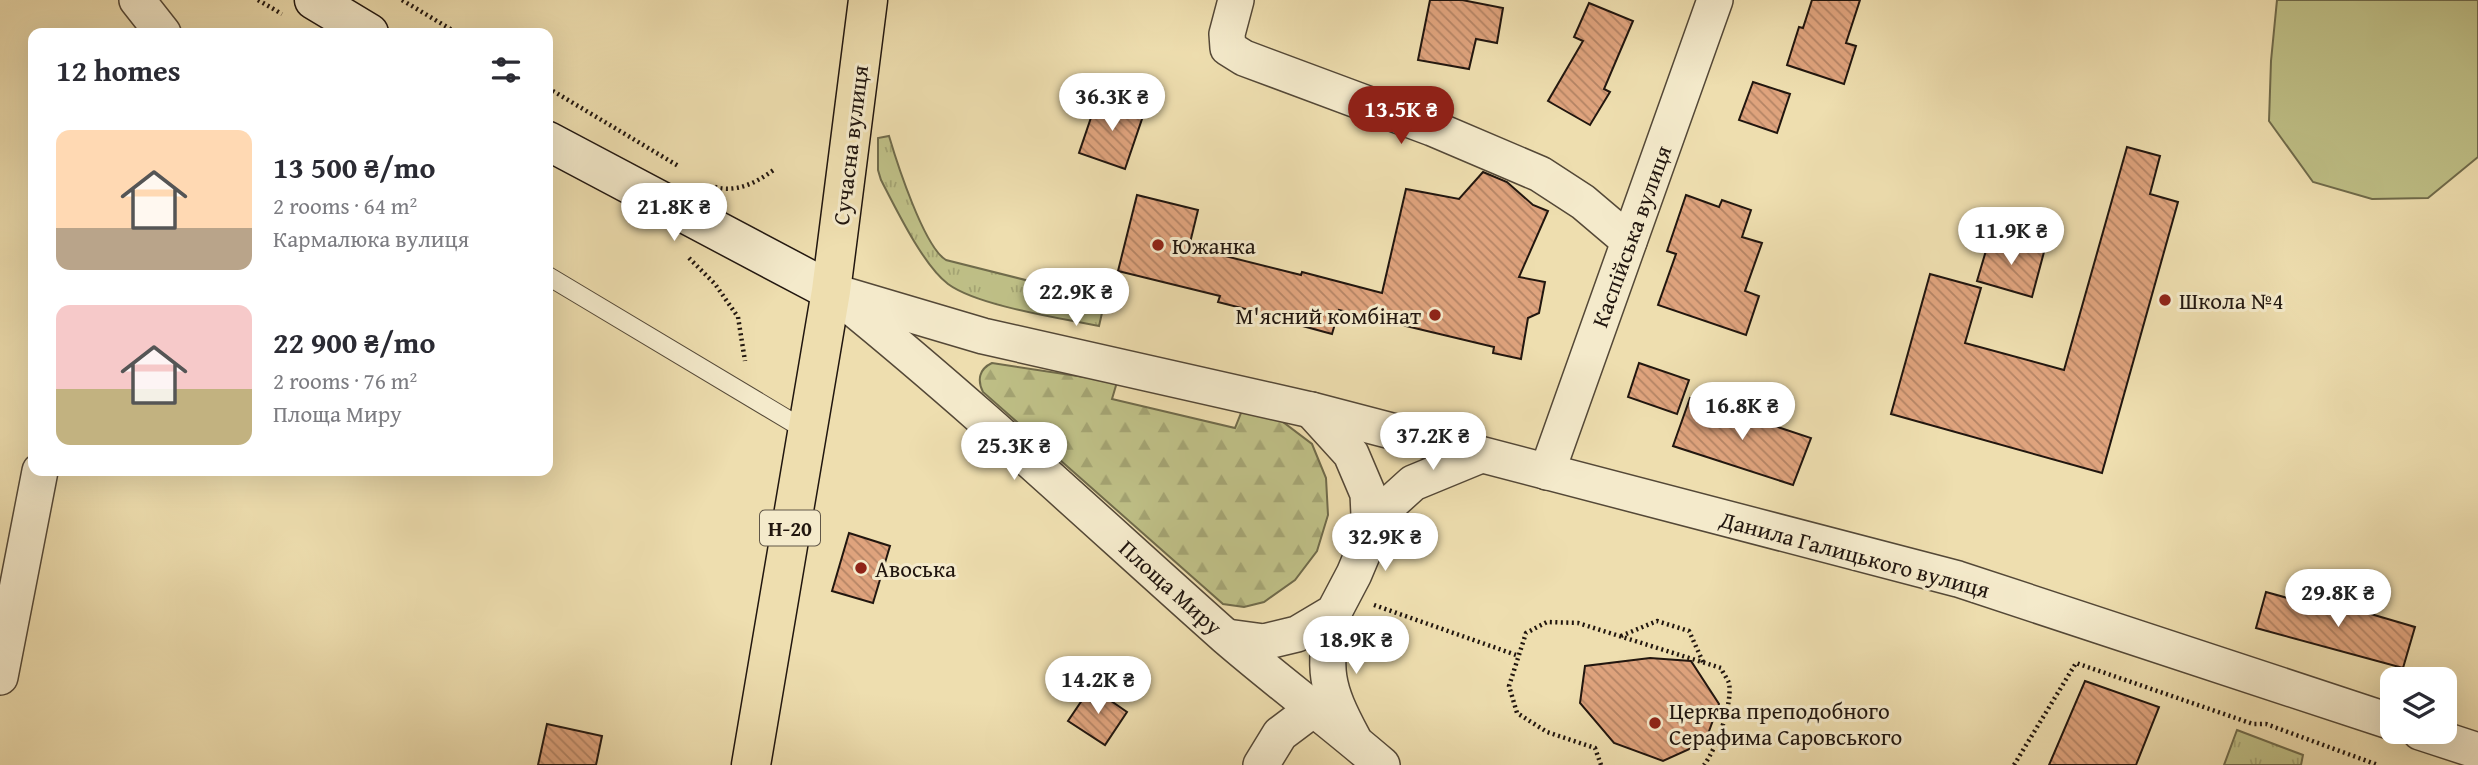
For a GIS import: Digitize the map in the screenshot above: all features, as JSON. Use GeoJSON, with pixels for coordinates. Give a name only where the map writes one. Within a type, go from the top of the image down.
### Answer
{"type":"FeatureCollection","features":[{"type":"Feature","properties":{"kind":"main road","name":"Сучасна вулиця"},"geometry":{"type":"LineString","coordinates":[[831,291],[868,0]]}},
{"type":"Feature","properties":{"kind":"main road"},"geometry":{"type":"LineString","coordinates":[[326,3],[362,28]]}},
{"type":"Feature","properties":{"kind":"main road"},"geometry":{"type":"LineString","coordinates":[[553,144],[831,291]]}},
{"type":"Feature","properties":{"kind":"main road","name":"Н-20"},"geometry":{"type":"LineString","coordinates":[[751,765],[831,291]]}},
{"type":"Feature","properties":{"kind":"street"},"geometry":{"type":"LineString","coordinates":[[137,0],[159,28]]}},
{"type":"Feature","properties":{"kind":"street"},"geometry":{"type":"LineString","coordinates":[[1236,0],[1227,34],[1228,48],[1244,58],[1432,128],[1540,174],[1583,202],[1629,241]]}},
{"type":"Feature","properties":{"kind":"street","name":"Каспійська вулиця"},"geometry":{"type":"LineString","coordinates":[[1547,472],[1715,0]]}},
{"type":"Feature","properties":{"kind":"street"},"geometry":{"type":"LineString","coordinates":[[831,291],[983,335],[1311,411],[1352,454],[1368,494],[1370,536]]}},
{"type":"Feature","properties":{"kind":"street","name":"Площа Миру"},"geometry":{"type":"LineString","coordinates":[[831,291],[1028,458],[1227,638],[1264,642],[1297,634],[1338,603]]}},
{"type":"Feature","properties":{"kind":"street","name":"Данила Галицького вулиця"},"geometry":{"type":"LineString","coordinates":[[1311,411],[1958,579],[2380,718]]}},
{"type":"Feature","properties":{"kind":"street"},"geometry":{"type":"LineString","coordinates":[[1369,754],[1335,705],[1327,678],[1327,647],[1338,603],[1354,575],[1370,536],[1392,502],[1413,483],[1480,455]]}},
{"type":"Feature","properties":{"kind":"street"},"geometry":{"type":"LineString","coordinates":[[0,677],[39,476]]}},
{"type":"Feature","properties":{"kind":"street"},"geometry":{"type":"LineString","coordinates":[[1227,638],[1369,754]]}},
{"type":"Feature","properties":{"kind":"street"},"geometry":{"type":"LineString","coordinates":[[1261,765],[1280,734],[1312,710]]}},
{"type":"Feature","properties":{"kind":"street"},"geometry":{"type":"LineString","coordinates":[[2457,744],[2478,751]]}},
{"type":"Feature","properties":{"kind":"lane"},"geometry":{"type":"LineString","coordinates":[[553,279],[807,430]]}},
{"type":"Feature","properties":{"kind":"path"},"geometry":{"type":"LineString","coordinates":[[402,0],[449,28]]}},
{"type":"Feature","properties":{"kind":"path"},"geometry":{"type":"LineString","coordinates":[[553,91],[683,169]]}},
{"type":"Feature","properties":{"kind":"path"},"geometry":{"type":"LineString","coordinates":[[706,182],[717,188],[730,190],[762,179],[775,169]]}},
{"type":"Feature","properties":{"kind":"path"},"geometry":{"type":"LineString","coordinates":[[680,252],[715,285],[738,317],[745,360]]}},
{"type":"Feature","properties":{"kind":"path"},"geometry":{"type":"LineString","coordinates":[[1338,603],[1518,656]]}},
{"type":"Feature","properties":{"kind":"path"},"geometry":{"type":"LineString","coordinates":[[1621,636],[1657,621],[1689,631],[1703,662]]}},
{"type":"Feature","properties":{"kind":"path"},"geometry":{"type":"LineString","coordinates":[[1601,765],[1595,748],[1547,732],[1517,713],[1509,686],[1518,656],[1526,633],[1547,622],[1578,623],[1721,668],[1729,682],[1729,701],[1712,754],[1704,765]]}},
{"type":"Feature","properties":{"kind":"path"},"geometry":{"type":"LineString","coordinates":[[2014,765],[2076,663],[2253,724],[2266,724],[2378,765]]}},
{"type":"Feature","properties":{"kind":"green space"},"geometry":{"type":"Polygon","coordinates":[[[2277,0],[2478,0],[2478,157],[2428,198],[2372,199],[2313,182],[2269,121],[2277,0]]]}},
{"type":"Feature","properties":{"kind":"green space"},"geometry":{"type":"Polygon","coordinates":[[[889,136],[920,222],[929,239],[946,260],[1105,300],[1099,326],[999,305],[948,284],[929,264],[902,221],[881,180],[878,170],[878,138],[889,136]]]}},
{"type":"Feature","properties":{"kind":"green space"},"geometry":{"type":"Polygon","coordinates":[[[992,363],[1117,382],[1112,399],[1235,428],[1243,408],[1275,416],[1312,444],[1326,478],[1328,515],[1317,551],[1295,580],[1264,602],[1244,607],[1223,604],[983,392],[980,375],[984,368],[992,363]]]}},
{"type":"Feature","properties":{"kind":"green space"},"geometry":{"type":"Polygon","coordinates":[[[2237,730],[2303,755],[2301,765],[2224,765],[2237,730]]]}},
{"type":"Feature","properties":{"kind":"building"},"geometry":{"type":"Polygon","coordinates":[[[1430,0],[1462,0],[1503,8],[1497,43],[1476,39],[1469,69],[1418,60],[1430,0]]]}},
{"type":"Feature","properties":{"kind":"building"},"geometry":{"type":"Polygon","coordinates":[[[1812,0],[1860,0],[1846,43],[1856,46],[1844,84],[1787,65],[1799,27],[1803,28],[1812,0]]]}},
{"type":"Feature","properties":{"kind":"building"},"geometry":{"type":"Polygon","coordinates":[[[1589,3],[1633,21],[1604,89],[1610,92],[1590,125],[1548,101],[1583,41],[1574,37],[1589,3]]]}},
{"type":"Feature","properties":{"kind":"building"},"geometry":{"type":"Polygon","coordinates":[[[1753,82],[1790,94],[1777,133],[1739,120],[1753,82]]]}},
{"type":"Feature","properties":{"kind":"building"},"geometry":{"type":"Polygon","coordinates":[[[1098,97],[1144,113],[1125,169],[1079,153],[1098,97]]]}},
{"type":"Feature","properties":{"kind":"building"},"geometry":{"type":"Polygon","coordinates":[[[2127,147],[2160,156],[2150,194],[2178,202],[2102,473],[1891,414],[1930,274],[1981,288],[1965,343],[2064,370],[2127,147]]]}},
{"type":"Feature","properties":{"kind":"building"},"geometry":{"type":"Polygon","coordinates":[[[1483,172],[1507,182],[1533,205],[1548,211],[1519,277],[1545,282],[1539,313],[1528,318],[1521,359],[1493,353],[1494,347],[1339,310],[1332,334],[1218,302],[1220,296],[1118,271],[1137,195],[1198,210],[1189,247],[1382,293],[1406,189],[1459,199],[1483,172]]]}},
{"type":"Feature","properties":{"kind":"building"},"geometry":{"type":"Polygon","coordinates":[[[1686,195],[1719,207],[1722,200],[1751,210],[1742,237],[1762,243],[1745,291],[1759,296],[1746,335],[1658,305],[1676,254],[1667,251],[1686,195]]]}},
{"type":"Feature","properties":{"kind":"building"},"geometry":{"type":"Polygon","coordinates":[[[1990,237],[2044,252],[2032,297],[1977,281],[1990,237]]]}},
{"type":"Feature","properties":{"kind":"building"},"geometry":{"type":"Polygon","coordinates":[[[1639,363],[1689,380],[1677,414],[1628,397],[1639,363]]]}},
{"type":"Feature","properties":{"kind":"building"},"geometry":{"type":"Polygon","coordinates":[[[1690,398],[1811,438],[1793,485],[1673,446],[1690,398]]]}},
{"type":"Feature","properties":{"kind":"building","name":"Авоська"},"geometry":{"type":"Polygon","coordinates":[[[849,533],[890,546],[873,603],[832,591],[849,533]]]}},
{"type":"Feature","properties":{"kind":"building"},"geometry":{"type":"Polygon","coordinates":[[[2266,592],[2345,614],[2347,607],[2415,627],[2403,667],[2256,628],[2266,592]]]}},
{"type":"Feature","properties":{"kind":"building","name":"Церква преподобного Серафима Саровського"},"geometry":{"type":"Polygon","coordinates":[[[1650,658],[1691,661],[1719,704],[1705,742],[1663,761],[1614,743],[1580,703],[1585,666],[1650,658]]]}},
{"type":"Feature","properties":{"kind":"building"},"geometry":{"type":"Polygon","coordinates":[[[2085,681],[2159,707],[2136,765],[2049,765],[2085,681]]]}},
{"type":"Feature","properties":{"kind":"building"},"geometry":{"type":"Polygon","coordinates":[[[1091,687],[1127,712],[1105,745],[1068,721],[1091,687]]]}},
{"type":"Feature","properties":{"kind":"building"},"geometry":{"type":"Polygon","coordinates":[[[547,724],[602,736],[596,765],[538,765],[547,724]]]}},
{"type":"Feature","properties":{"kind":"place","name":"Южанка"},"geometry":{"type":"Point","coordinates":[1158,245]}},
{"type":"Feature","properties":{"kind":"place","name":"Школа №4"},"geometry":{"type":"Point","coordinates":[2165,300]}},
{"type":"Feature","properties":{"kind":"place","name":"М'ясний комбінат"},"geometry":{"type":"Point","coordinates":[1435,315]}},
{"type":"Feature","properties":{"kind":"place","name":"Авоська"},"geometry":{"type":"Point","coordinates":[861,568]}},
{"type":"Feature","properties":{"kind":"place","name":"Церква преподобного Серафима Саровського"},"geometry":{"type":"Point","coordinates":[1655,723]}}]}
